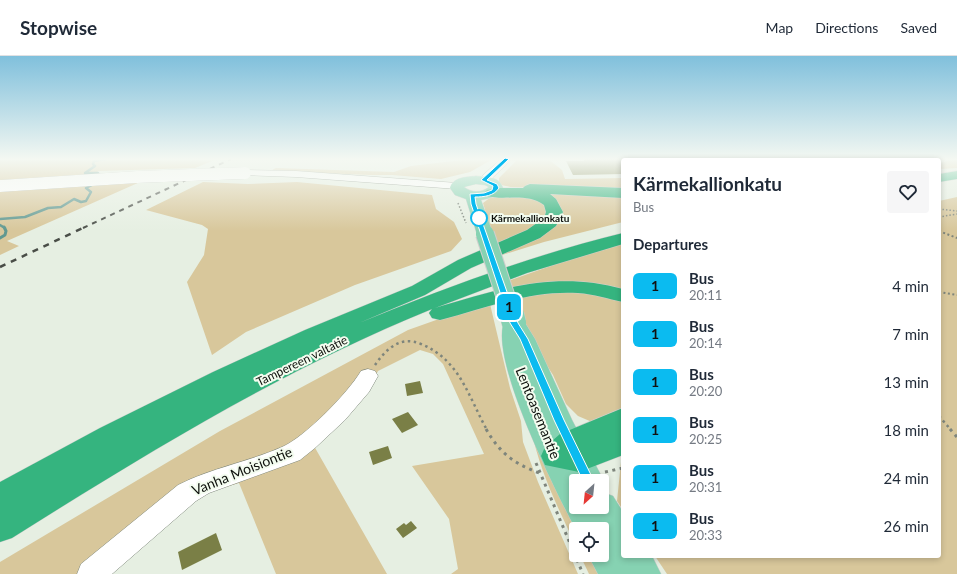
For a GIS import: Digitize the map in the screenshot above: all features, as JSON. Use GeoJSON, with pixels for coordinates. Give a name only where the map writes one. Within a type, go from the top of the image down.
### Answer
{"type":"FeatureCollection","features":[{"type":"Feature","properties":{"kind":"highway"},"geometry":{"type":"LineString","coordinates":[[941,185],[955,183]]}},
{"type":"Feature","properties":{"kind":"highway"},"geometry":{"type":"LineString","coordinates":[[491,186],[621,193]]}},
{"type":"Feature","properties":{"kind":"highway"},"geometry":{"type":"LineString","coordinates":[[420,290],[469,262],[523,239],[550,222],[554,214],[554,208],[550,202],[538,196],[491,186]]}},
{"type":"Feature","properties":{"kind":"highway","name":"Tampereen valtatie"},"geometry":{"type":"LineString","coordinates":[[0,498],[116,433],[298,342],[420,290],[517,256],[621,228]]}},
{"type":"Feature","properties":{"kind":"highway","name":"Tampereen valtatie"},"geometry":{"type":"LineString","coordinates":[[0,526],[150,439],[230,395],[313,354],[420,306],[472,286],[532,265],[621,239]]}},
{"type":"Feature","properties":{"kind":"highway"},"geometry":{"type":"LineString","coordinates":[[313,354],[440,313],[526,291],[576,286],[595,288],[621,295]]}},
{"type":"Feature","properties":{"kind":"highway"},"geometry":{"type":"LineString","coordinates":[[566,462],[621,420]]}},
{"type":"Feature","properties":{"kind":"highway"},"geometry":{"type":"LineString","coordinates":[[566,462],[608,449],[621,442]]}},
{"type":"Feature","properties":{"kind":"main road"},"geometry":{"type":"LineString","coordinates":[[462,183],[457,186],[459,191],[472,196],[485,195],[491,186],[477,183]]}},
{"type":"Feature","properties":{"kind":"main road","name":"Lentoasemantie"},"geometry":{"type":"LineString","coordinates":[[472,196],[514,323],[523,337],[540,372],[559,420],[569,474]]}},
{"type":"Feature","properties":{"kind":"main road"},"geometry":{"type":"LineString","coordinates":[[607,514],[621,538]]}},
{"type":"Feature","properties":{"kind":"main road"},"geometry":{"type":"LineString","coordinates":[[633,558],[644,574]]}},
{"type":"Feature","properties":{"kind":"main road"},"geometry":{"type":"LineString","coordinates":[[609,561],[617,574]]}},
{"type":"Feature","properties":{"kind":"street"},"geometry":{"type":"LineString","coordinates":[[0,186],[41,183]]}},
{"type":"Feature","properties":{"kind":"street"},"geometry":{"type":"LineString","coordinates":[[421,183],[457,186]]}},
{"type":"Feature","properties":{"kind":"street","name":"Vanha Moisiontie"},"geometry":{"type":"LineString","coordinates":[[91,574],[187,493],[202,485],[292,453],[307,442],[354,398],[368,376]]}},
{"type":"Feature","properties":{"kind":"path"},"geometry":{"type":"LineString","coordinates":[[941,209],[957,210]]}},
{"type":"Feature","properties":{"kind":"path"},"geometry":{"type":"LineString","coordinates":[[941,217],[957,214]]}},
{"type":"Feature","properties":{"kind":"path"},"geometry":{"type":"LineString","coordinates":[[941,232],[957,238]]}},
{"type":"Feature","properties":{"kind":"path"},"geometry":{"type":"LineString","coordinates":[[941,292],[957,295]]}},
{"type":"Feature","properties":{"kind":"path"},"geometry":{"type":"LineString","coordinates":[[368,376],[383,354],[395,344],[409,340],[430,346],[446,357],[458,373],[487,431],[501,451],[520,466],[566,462]]}},
{"type":"Feature","properties":{"kind":"path"},"geometry":{"type":"LineString","coordinates":[[941,418],[957,437]]}},
{"type":"Feature","properties":{"kind":"shaded area"},"geometry":{"type":"Polygon","coordinates":[[[137,183],[7,241],[19,246],[0,255],[0,192],[90,184],[137,183]]]}},
{"type":"Feature","properties":{"kind":"shaded area"},"geometry":{"type":"Polygon","coordinates":[[[201,183],[309,183],[432,195],[436,209],[454,222],[462,239],[451,251],[355,285],[246,332],[212,355],[187,282],[204,255],[208,229],[202,225],[146,210],[201,183]]]}},
{"type":"Feature","properties":{"kind":"shaded area"},"geometry":{"type":"Polygon","coordinates":[[[500,183],[621,183],[621,190],[511,187],[501,185],[500,183]]]}},
{"type":"Feature","properties":{"kind":"shaded area"},"geometry":{"type":"Polygon","coordinates":[[[538,194],[621,195],[621,223],[544,242],[499,256],[555,220],[538,194]]]}},
{"type":"Feature","properties":{"kind":"shaded area"},"geometry":{"type":"Polygon","coordinates":[[[526,195],[549,206],[542,223],[496,247],[483,203],[491,197],[526,195]]]}},
{"type":"Feature","properties":{"kind":"shaded area"},"geometry":{"type":"Polygon","coordinates":[[[957,197],[957,574],[667,574],[656,558],[941,558],[941,201],[957,197]]]}},
{"type":"Feature","properties":{"kind":"shaded area"},"geometry":{"type":"Polygon","coordinates":[[[621,245],[621,292],[511,290],[508,281],[576,257],[621,245]]]}},
{"type":"Feature","properties":{"kind":"shaded area"},"geometry":{"type":"Polygon","coordinates":[[[573,291],[621,301],[621,412],[592,422],[578,416],[566,404],[553,375],[533,344],[514,297],[573,291]]]}},
{"type":"Feature","properties":{"kind":"shaded area"},"geometry":{"type":"Polygon","coordinates":[[[490,304],[510,388],[521,421],[523,442],[538,482],[569,553],[569,562],[573,562],[578,574],[451,574],[458,569],[449,519],[412,466],[484,454],[443,364],[433,354],[420,350],[378,371],[363,399],[314,446],[387,574],[276,574],[239,483],[205,493],[102,574],[0,574],[0,562],[220,431],[408,330],[490,304]]]}},
{"type":"Feature","properties":{"kind":"shaded area"},"geometry":{"type":"Polygon","coordinates":[[[531,428],[573,522],[569,522],[569,531],[544,474],[534,444],[531,428]]]}},
{"type":"Feature","properties":{"kind":"shaded area"},"geometry":{"type":"Polygon","coordinates":[[[621,462],[621,507],[617,501],[621,462]]]}},
{"type":"Feature","properties":{"kind":"shaded area"},"geometry":{"type":"Polygon","coordinates":[[[583,562],[600,562],[607,574],[589,574],[583,562]]]}},
{"type":"Feature","properties":{"kind":"building"},"geometry":{"type":"Polygon","coordinates":[[[420,381],[423,393],[407,396],[405,384],[420,381]]]}},
{"type":"Feature","properties":{"kind":"building"},"geometry":{"type":"Polygon","coordinates":[[[408,412],[418,425],[402,433],[392,419],[408,412]]]}},
{"type":"Feature","properties":{"kind":"building"},"geometry":{"type":"Polygon","coordinates":[[[388,446],[392,458],[373,465],[369,452],[388,446]]]}},
{"type":"Feature","properties":{"kind":"building"},"geometry":{"type":"Polygon","coordinates":[[[411,521],[417,528],[403,538],[396,529],[404,523],[406,525],[411,521]]]}},
{"type":"Feature","properties":{"kind":"building"},"geometry":{"type":"Polygon","coordinates":[[[216,533],[222,550],[182,570],[178,552],[216,533]]]}},
{"type":"Feature","properties":{"kind":"waterway"},"geometry":{"type":"LineString","coordinates":[[0,219],[25,217],[48,208],[61,207],[74,199],[81,202],[86,201],[91,192],[86,188],[92,185]]}},
{"type":"Feature","properties":{"kind":"waterway"},"geometry":{"type":"LineString","coordinates":[[0,225],[4,228]]}},
{"type":"Feature","properties":{"kind":"waterway"},"geometry":{"type":"LineString","coordinates":[[0,238],[5,235],[6,231],[4,228]]}},
{"type":"Feature","properties":{"kind":"railway"},"geometry":{"type":"LineString","coordinates":[[83,228],[179,183]]}},
{"type":"Feature","properties":{"kind":"railway"},"geometry":{"type":"LineString","coordinates":[[0,267],[85,227]]}},
{"type":"Feature","properties":{"kind":"bus line","name":"1"},"geometry":{"type":"LineString","coordinates":[[493,183],[496,187],[494,191],[485,195],[472,196],[474,204],[514,323],[524,339],[540,372],[559,420],[586,474]]}},
{"type":"Feature","properties":{"kind":"place","name":"Kärmekallionkatu"},"geometry":{"type":"Point","coordinates":[479,218]}}]}
